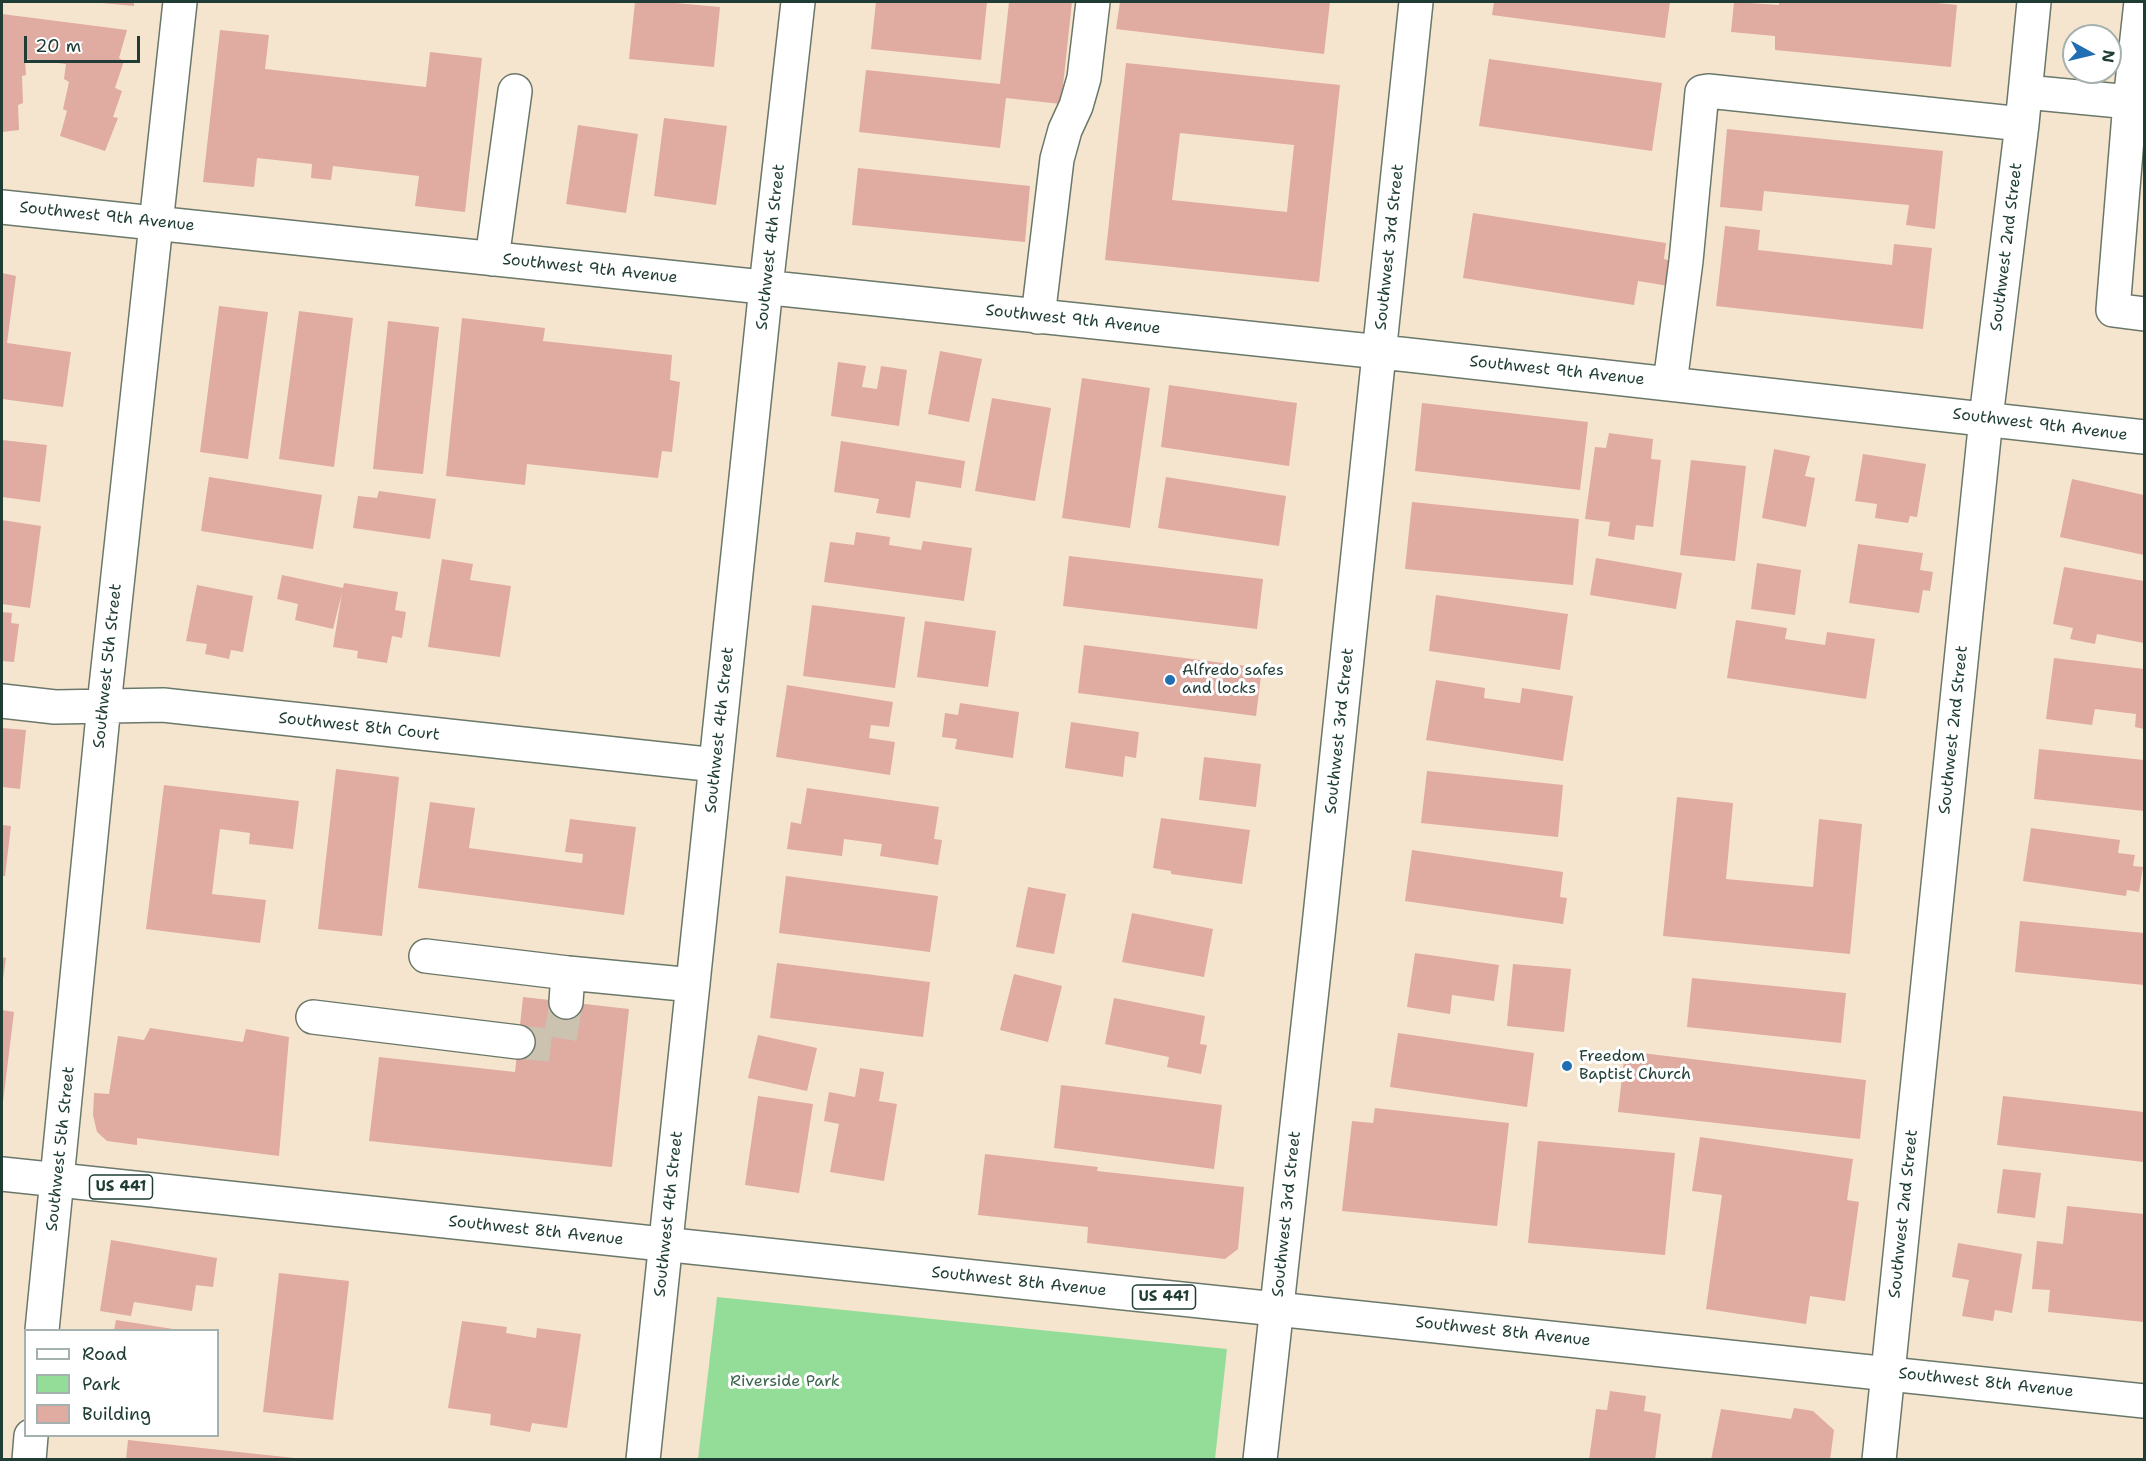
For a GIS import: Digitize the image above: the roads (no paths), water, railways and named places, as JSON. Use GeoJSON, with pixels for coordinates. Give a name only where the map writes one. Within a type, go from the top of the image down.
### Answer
{"type":"FeatureCollection","features":[{"type":"Feature","properties":{"kind":"street","name":"Southwest 5th Street"},"geometry":{"type":"LineString","coordinates":[[42,1329],[104,705],[180,2]]}},
{"type":"Feature","properties":{"kind":"street","name":"Southwest 4th Street"},"geometry":{"type":"LineString","coordinates":[[644,1460],[766,287],[798,2]]}},
{"type":"Feature","properties":{"kind":"street"},"geometry":{"type":"LineString","coordinates":[[1038,317],[1057,159],[1084,78],[1093,2]]}},
{"type":"Feature","properties":{"kind":"street","name":"Southwest 3rd Street"},"geometry":{"type":"LineString","coordinates":[[1260,1460],[1416,2]]}},
{"type":"Feature","properties":{"kind":"street","name":"Southwest 2nd Street"},"geometry":{"type":"LineString","coordinates":[[1878,1460],[1986,418],[2026,92],[2034,2]]}},
{"type":"Feature","properties":{"kind":"street"},"geometry":{"type":"LineString","coordinates":[[2141,2],[2137,102],[2113,310],[2145,314]]}},
{"type":"Feature","properties":{"kind":"street"},"geometry":{"type":"LineString","coordinates":[[492,259],[515,91]]}},
{"type":"Feature","properties":{"kind":"street"},"geometry":{"type":"LineString","coordinates":[[1670,383],[1686,261],[1702,92],[2022,124]]}},
{"type":"Feature","properties":{"kind":"street"},"geometry":{"type":"LineString","coordinates":[[2026,92],[2137,102]]}},
{"type":"Feature","properties":{"kind":"street","name":"Southwest 9th Avenue"},"geometry":{"type":"LineString","coordinates":[[2,207],[1670,383],[2145,437]]}},
{"type":"Feature","properties":{"kind":"street","name":"Southwest 8th Court"},"geometry":{"type":"LineString","coordinates":[[2,701],[55,707],[163,705],[716,765]]}},
{"type":"Feature","properties":{"kind":"street"},"geometry":{"type":"LineString","coordinates":[[426,956],[567,988],[693,985]]}},
{"type":"Feature","properties":{"kind":"street"},"geometry":{"type":"LineString","coordinates":[[313,1017],[518,1042]]}},
{"type":"Feature","properties":{"kind":"street","name":"Southwest 8th Avenue"},"geometry":{"type":"LineString","coordinates":[[2,1174],[2145,1401]]}},
{"type":"Feature","properties":{"kind":"street"},"geometry":{"type":"LineString","coordinates":[[29,1460],[31,1437]]}},
{"type":"Feature","properties":{"kind":"tunnel"},"geometry":{"type":"LineString","coordinates":[[518,1042],[559,1046],[566,1002]]}},
{"type":"Feature","properties":{"kind":"place","name":"Alfredo safes and locks"},"geometry":{"type":"Point","coordinates":[1170,680]}},
{"type":"Feature","properties":{"kind":"place","name":"Freedom Baptist Church"},"geometry":{"type":"Point","coordinates":[1567,1066]}},
{"type":"Feature","properties":{"kind":"park label","name":"Riverside Park"},"geometry":{"type":"Point","coordinates":[785,1382]}}]}
